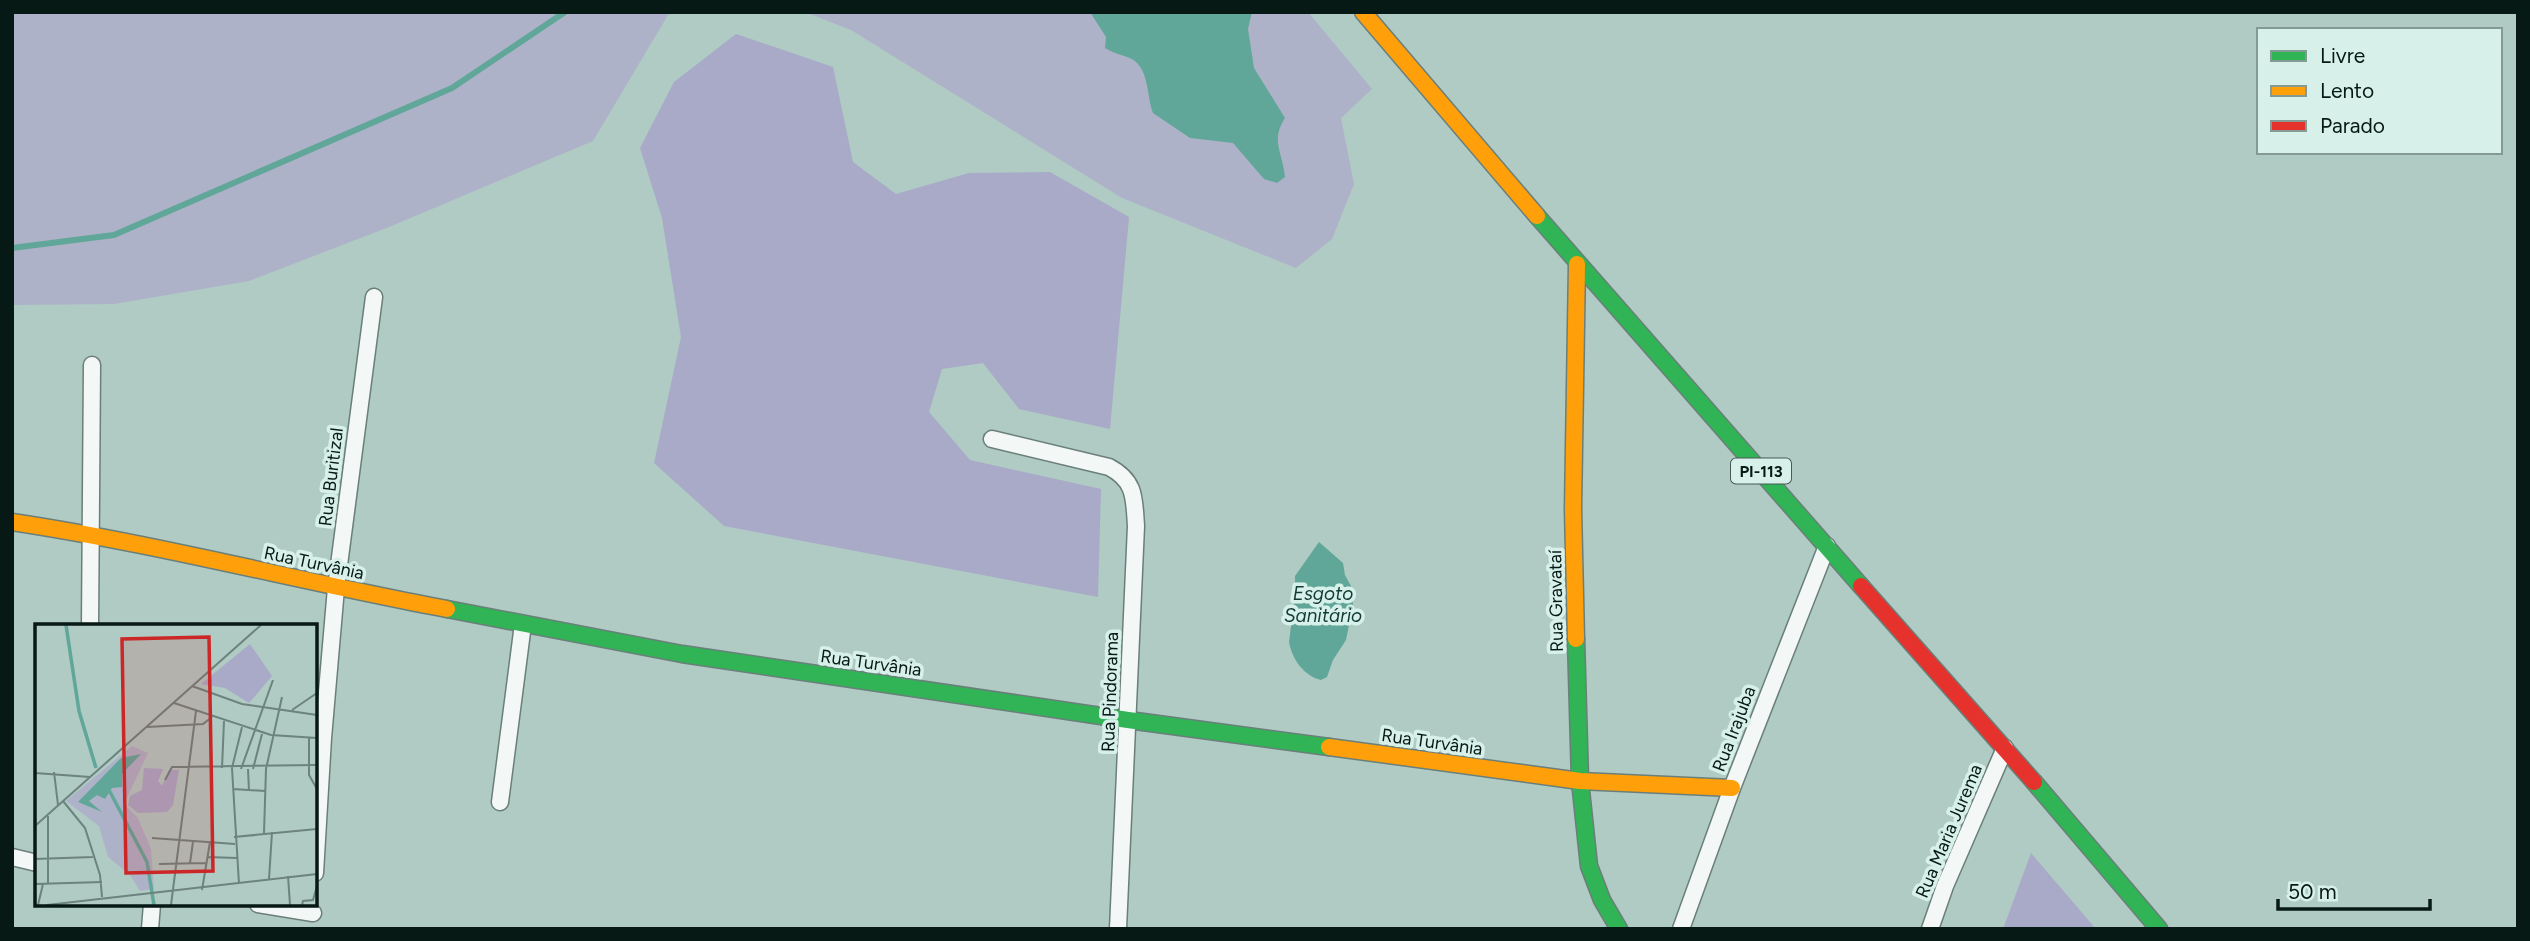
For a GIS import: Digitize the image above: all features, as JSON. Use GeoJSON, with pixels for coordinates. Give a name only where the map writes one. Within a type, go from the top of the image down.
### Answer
{"type":"FeatureCollection","features":[{"type":"Feature","properties":{"kind":"street","name":"PI-113"},"geometry":{"type":"LineString","coordinates":[[1363,12],[1577,264],[2005,748],[2159,929]]}},
{"type":"Feature","properties":{"kind":"street","name":"Rua Gravataí"},"geometry":{"type":"LineString","coordinates":[[1577,264],[1573,509],[1580,781],[1589,866],[1602,900],[1619,929]]}},
{"type":"Feature","properties":{"kind":"street","name":"Rua Buritizal"},"geometry":{"type":"LineString","coordinates":[[317,805],[319,737],[374,297]]}},
{"type":"Feature","properties":{"kind":"street"},"geometry":{"type":"LineString","coordinates":[[90,624],[92,365]]}},
{"type":"Feature","properties":{"kind":"street","name":"Rua Pindorama"},"geometry":{"type":"LineString","coordinates":[[992,439],[1109,467],[1128,481],[1134,496],[1136,526],[1118,929]]}},
{"type":"Feature","properties":{"kind":"street","name":"Rua Turvânia"},"geometry":{"type":"LineString","coordinates":[[12,522],[90,534],[336,588],[682,654],[1128,720],[1580,781],[1732,788]]}},
{"type":"Feature","properties":{"kind":"street","name":"Rua Irajuba"},"geometry":{"type":"LineString","coordinates":[[1681,929],[1732,788],[1827,546]]}},
{"type":"Feature","properties":{"kind":"street"},"geometry":{"type":"LineString","coordinates":[[500,802],[523,624]]}},
{"type":"Feature","properties":{"kind":"street","name":"Rua Maria Jurema"},"geometry":{"type":"LineString","coordinates":[[1930,929],[1945,886],[2005,748]]}},
{"type":"Feature","properties":{"kind":"street"},"geometry":{"type":"LineString","coordinates":[[12,857],[35,863]]}},
{"type":"Feature","properties":{"kind":"street"},"geometry":{"type":"LineString","coordinates":[[150,929],[152,906]]}},
{"type":"Feature","properties":{"kind":"street"},"geometry":{"type":"LineString","coordinates":[[268,906],[312,915]]}},
{"type":"Feature","properties":{"kind":"shaded area"},"geometry":{"type":"Polygon","coordinates":[[[14,12],[675,12],[668,15],[593,141],[389,227],[249,281],[114,304],[12,305],[14,12]]]}},
{"type":"Feature","properties":{"kind":"shaded area"},"geometry":{"type":"Polygon","coordinates":[[[805,12],[1308,12],[1372,89],[1341,118],[1354,184],[1332,239],[1296,268],[1122,198],[851,30],[805,12]]]}},
{"type":"Feature","properties":{"kind":"shaded area"},"geometry":{"type":"Polygon","coordinates":[[[736,34],[833,67],[853,162],[896,194],[969,173],[1050,172],[1129,217],[1110,429],[1019,409],[983,363],[942,369],[929,412],[970,460],[1101,489],[1098,597],[724,526],[654,463],[681,337],[662,218],[640,148],[674,82],[736,34]]]}},
{"type":"Feature","properties":{"kind":"shaded area"},"geometry":{"type":"Polygon","coordinates":[[[2031,853],[2096,929],[2003,929],[2031,853]]]}},
{"type":"Feature","properties":{"kind":"water"},"geometry":{"type":"Polygon","coordinates":[[[1090,12],[1252,12],[1248,29],[1254,68],[1285,118],[1278,140],[1285,177],[1277,183],[1264,179],[1233,143],[1190,138],[1153,113],[1140,66],[1105,48],[1106,37],[1090,12]]]}},
{"type":"Feature","properties":{"kind":"water","name":"Esgoto Sanitário"},"geometry":{"type":"Polygon","coordinates":[[[1319,542],[1343,563],[1351,586],[1353,605],[1346,640],[1333,660],[1327,677],[1321,680],[1309,675],[1300,666],[1289,642],[1295,576],[1319,542]]]}},
{"type":"Feature","properties":{"kind":"waterway"},"geometry":{"type":"LineString","coordinates":[[12,248],[114,235],[452,88],[565,12]]}},
{"type":"Feature","properties":{"kind":"traffic: fast"},"geometry":{"type":"LineString","coordinates":[[1537,216],[1861,586]]}},
{"type":"Feature","properties":{"kind":"traffic: fast"},"geometry":{"type":"LineString","coordinates":[[447,609],[682,654],[1329,747]]}},
{"type":"Feature","properties":{"kind":"traffic: fast"},"geometry":{"type":"LineString","coordinates":[[1576,639],[1580,781],[1589,866],[1602,900],[1619,929]]}},
{"type":"Feature","properties":{"kind":"traffic: fast"},"geometry":{"type":"LineString","coordinates":[[2034,782],[2159,929]]}},
{"type":"Feature","properties":{"kind":"traffic: slow"},"geometry":{"type":"LineString","coordinates":[[1363,12],[1537,216]]}},
{"type":"Feature","properties":{"kind":"traffic: slow"},"geometry":{"type":"LineString","coordinates":[[1576,639],[1573,509],[1577,264]]}},
{"type":"Feature","properties":{"kind":"traffic: slow"},"geometry":{"type":"LineString","coordinates":[[12,522],[121,541],[447,609]]}},
{"type":"Feature","properties":{"kind":"traffic: slow"},"geometry":{"type":"LineString","coordinates":[[1329,747],[1580,781],[1732,788]]}},
{"type":"Feature","properties":{"kind":"traffic: jam"},"geometry":{"type":"LineString","coordinates":[[1861,586],[2034,782]]}}]}
